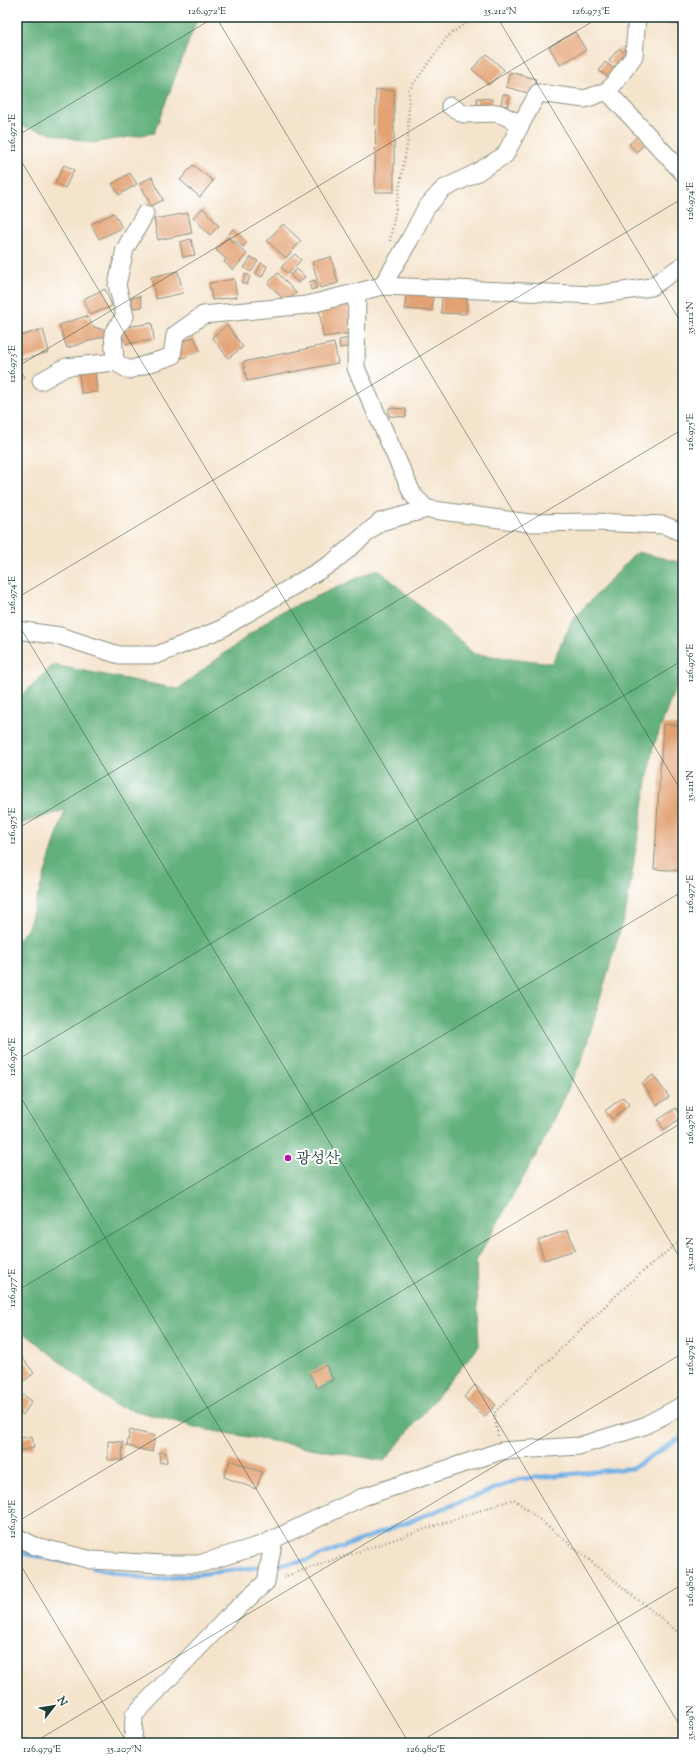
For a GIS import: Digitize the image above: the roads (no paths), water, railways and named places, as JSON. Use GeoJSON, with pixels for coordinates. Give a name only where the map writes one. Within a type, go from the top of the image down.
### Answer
{"type":"FeatureCollection","features":[{"type":"Feature","properties":{"kind":"street"},"geometry":{"type":"LineString","coordinates":[[382,286],[409,241],[426,208],[443,189],[476,173],[505,155],[538,93],[585,99],[607,91],[614,84],[634,56],[637,17]]}},
{"type":"Feature","properties":{"kind":"street"},"geometry":{"type":"LineString","coordinates":[[607,91],[683,173]]}},
{"type":"Feature","properties":{"kind":"street"},"geometry":{"type":"LineString","coordinates":[[450,106],[464,114],[498,113],[521,124]]}},
{"type":"Feature","properties":{"kind":"street"},"geometry":{"type":"LineString","coordinates":[[115,362],[112,333],[125,316],[117,286],[125,249],[145,214]]}},
{"type":"Feature","properties":{"kind":"street"},"geometry":{"type":"LineString","coordinates":[[41,381],[66,367],[115,362],[129,370],[172,356],[175,335],[203,315],[307,305],[382,286],[596,295],[651,287],[683,265]]}},
{"type":"Feature","properties":{"kind":"street"},"geometry":{"type":"LineString","coordinates":[[357,293],[356,368],[413,495],[427,509]]}},
{"type":"Feature","properties":{"kind":"street"},"geometry":{"type":"LineString","coordinates":[[17,630],[60,636],[119,655],[157,655],[221,629],[332,563],[380,522],[427,509],[529,523],[594,522],[664,525],[683,533]]}},
{"type":"Feature","properties":{"kind":"street"},"geometry":{"type":"LineString","coordinates":[[17,1537],[36,1546],[92,1560],[162,1564],[199,1564],[261,1545],[363,1497],[501,1451],[579,1446],[644,1426],[683,1405]]}},
{"type":"Feature","properties":{"kind":"street"},"geometry":{"type":"LineString","coordinates":[[133,1743],[134,1715],[226,1618],[266,1582],[274,1539]]}},
{"type":"Feature","properties":{"kind":"waterway"},"geometry":{"type":"LineString","coordinates":[[273,1565],[306,1561],[520,1479],[633,1468],[683,1436]]}},
{"type":"Feature","properties":{"kind":"waterway"},"geometry":{"type":"LineString","coordinates":[[17,1552],[70,1563]]}},
{"type":"Feature","properties":{"kind":"waterway"},"geometry":{"type":"LineString","coordinates":[[93,1568],[153,1580],[266,1566]]}},
{"type":"Feature","properties":{"kind":"place","name":"광성산"},"geometry":{"type":"Point","coordinates":[288,1158]}}]}
